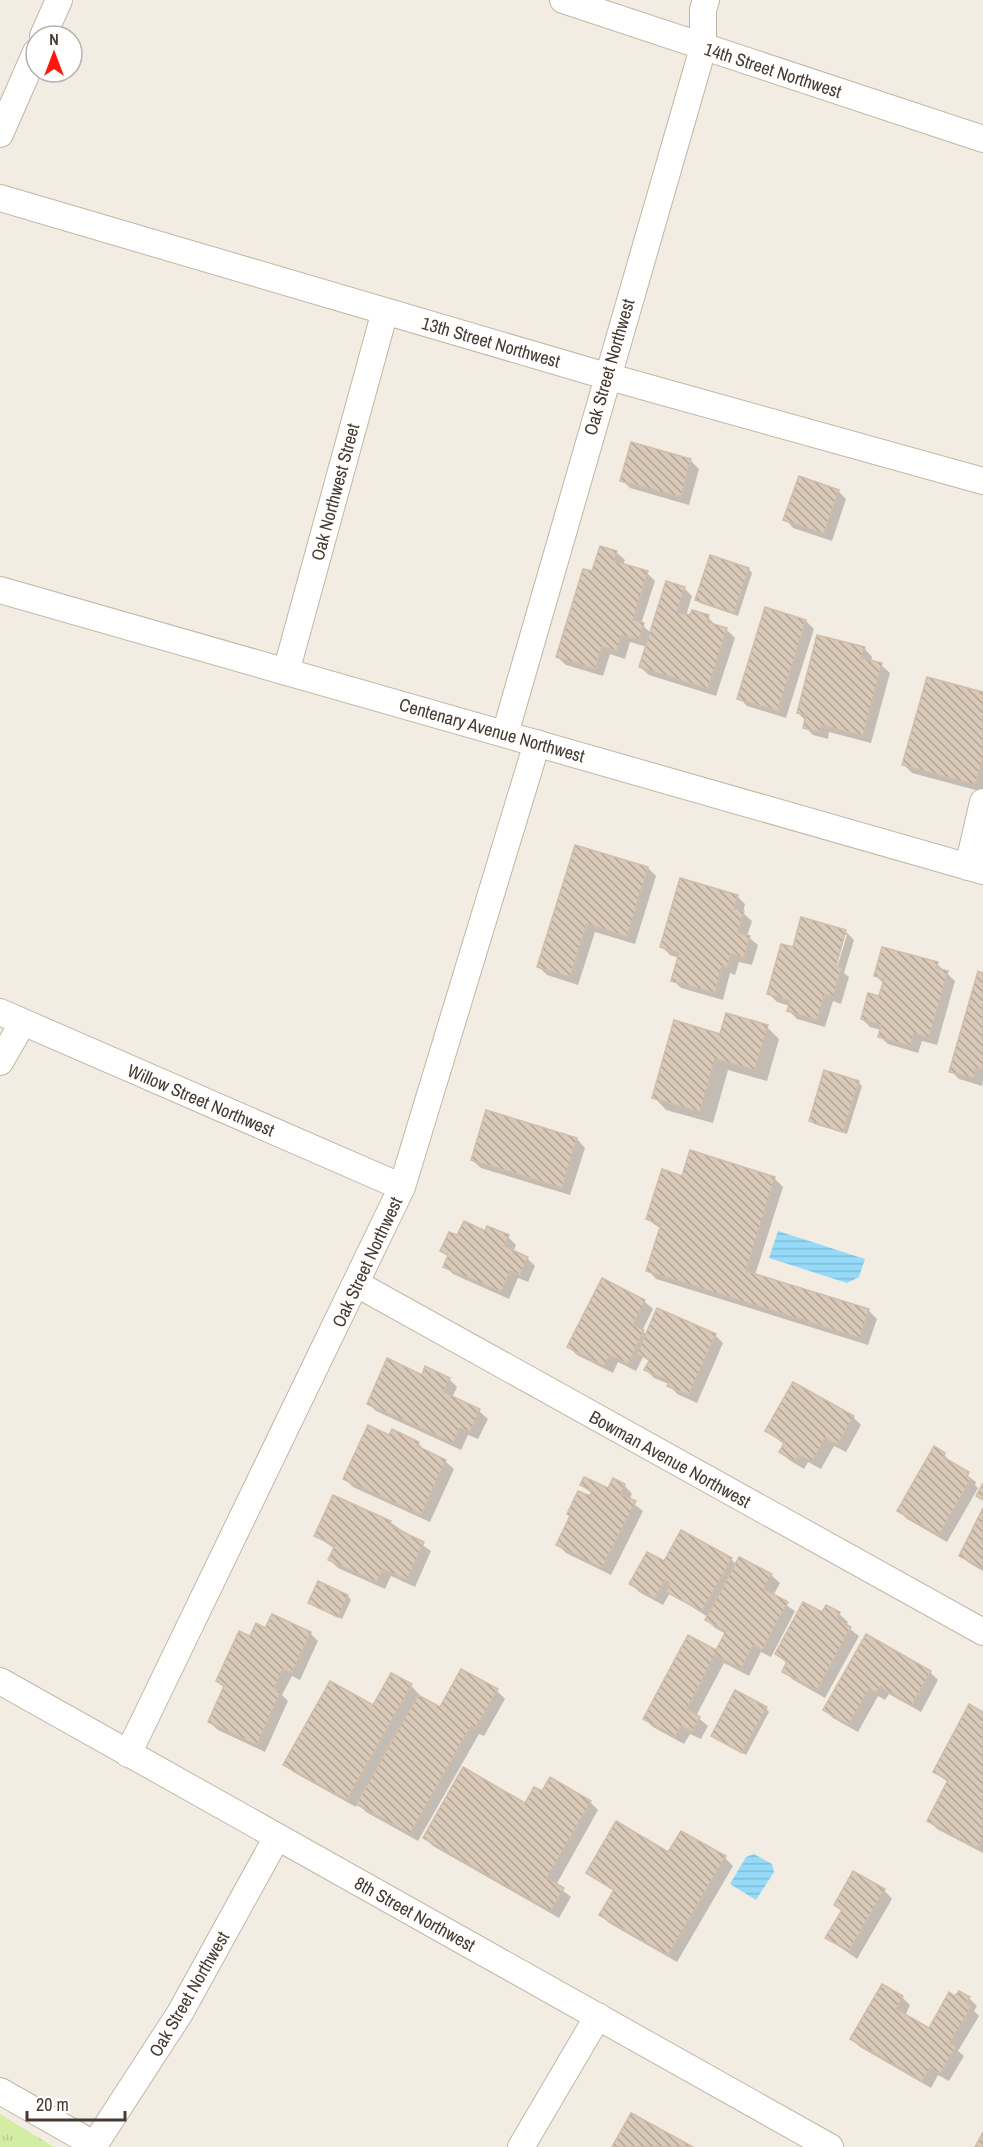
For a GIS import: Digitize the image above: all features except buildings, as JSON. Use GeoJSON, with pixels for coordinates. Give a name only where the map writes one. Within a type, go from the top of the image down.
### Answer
{"type":"FeatureCollection","features":[{"type":"Feature","properties":{"kind":"street"},"geometry":{"type":"LineString","coordinates":[[48,24],[59,0]]}},
{"type":"Feature","properties":{"kind":"street","name":"14th Street Northwest"},"geometry":{"type":"LineString","coordinates":[[563,0],[983,139]]}},
{"type":"Feature","properties":{"kind":"street","name":"Oak Street Northwest"},"geometry":{"type":"LineString","coordinates":[[505,734],[606,376],[703,48],[703,10],[706,0]]}},
{"type":"Feature","properties":{"kind":"street"},"geometry":{"type":"LineString","coordinates":[[0,134],[24,79]]}},
{"type":"Feature","properties":{"kind":"street","name":"13th Street Northwest"},"geometry":{"type":"LineString","coordinates":[[0,198],[606,376],[983,481]]}},
{"type":"Feature","properties":{"kind":"street","name":"Oak Northwest Street"},"geometry":{"type":"LineString","coordinates":[[286,672],[385,311]]}},
{"type":"Feature","properties":{"kind":"street","name":"Centenary Avenue Northwest"},"geometry":{"type":"LineString","coordinates":[[0,590],[975,869]]}},
{"type":"Feature","properties":{"kind":"street","name":"Oak Street Northwest"},"geometry":{"type":"LineString","coordinates":[[128,1754],[402,1187],[537,743]]}},
{"type":"Feature","properties":{"kind":"street"},"geometry":{"type":"LineString","coordinates":[[975,869],[983,802]]}},
{"type":"Feature","properties":{"kind":"street"},"geometry":{"type":"LineString","coordinates":[[0,1062],[11,1018]]}},
{"type":"Feature","properties":{"kind":"street","name":"Willow Street Northwest"},"geometry":{"type":"LineString","coordinates":[[11,1018],[402,1187]]}},
{"type":"Feature","properties":{"kind":"street","name":"Bowman Avenue Northwest"},"geometry":{"type":"LineString","coordinates":[[357,1284],[983,1632]]}},
{"type":"Feature","properties":{"kind":"street","name":"8th Street Northwest"},"geometry":{"type":"LineString","coordinates":[[0,1680],[830,2147]]}},
{"type":"Feature","properties":{"kind":"street","name":"Oak Street Northwest"},"geometry":{"type":"LineString","coordinates":[[94,2146],[180,2013],[277,1836]]}},
{"type":"Feature","properties":{"kind":"street"},"geometry":{"type":"LineString","coordinates":[[521,2147],[598,2016]]}},
{"type":"Feature","properties":{"kind":"street"},"geometry":{"type":"LineString","coordinates":[[0,2091],[94,2146]]}},
{"type":"Feature","properties":{"kind":"green space"},"geometry":{"type":"Polygon","coordinates":[[[0,2114],[54,2147],[0,2147],[0,2114]]]}},
{"type":"Feature","properties":{"kind":"water"},"geometry":{"type":"Polygon","coordinates":[[[778,1231],[865,1259],[859,1277],[847,1283],[769,1258],[778,1231]]]}},
{"type":"Feature","properties":{"kind":"water"},"geometry":{"type":"Polygon","coordinates":[[[754,1854],[772,1864],[774,1872],[756,1900],[730,1884],[746,1857],[754,1854]]]}}]}
